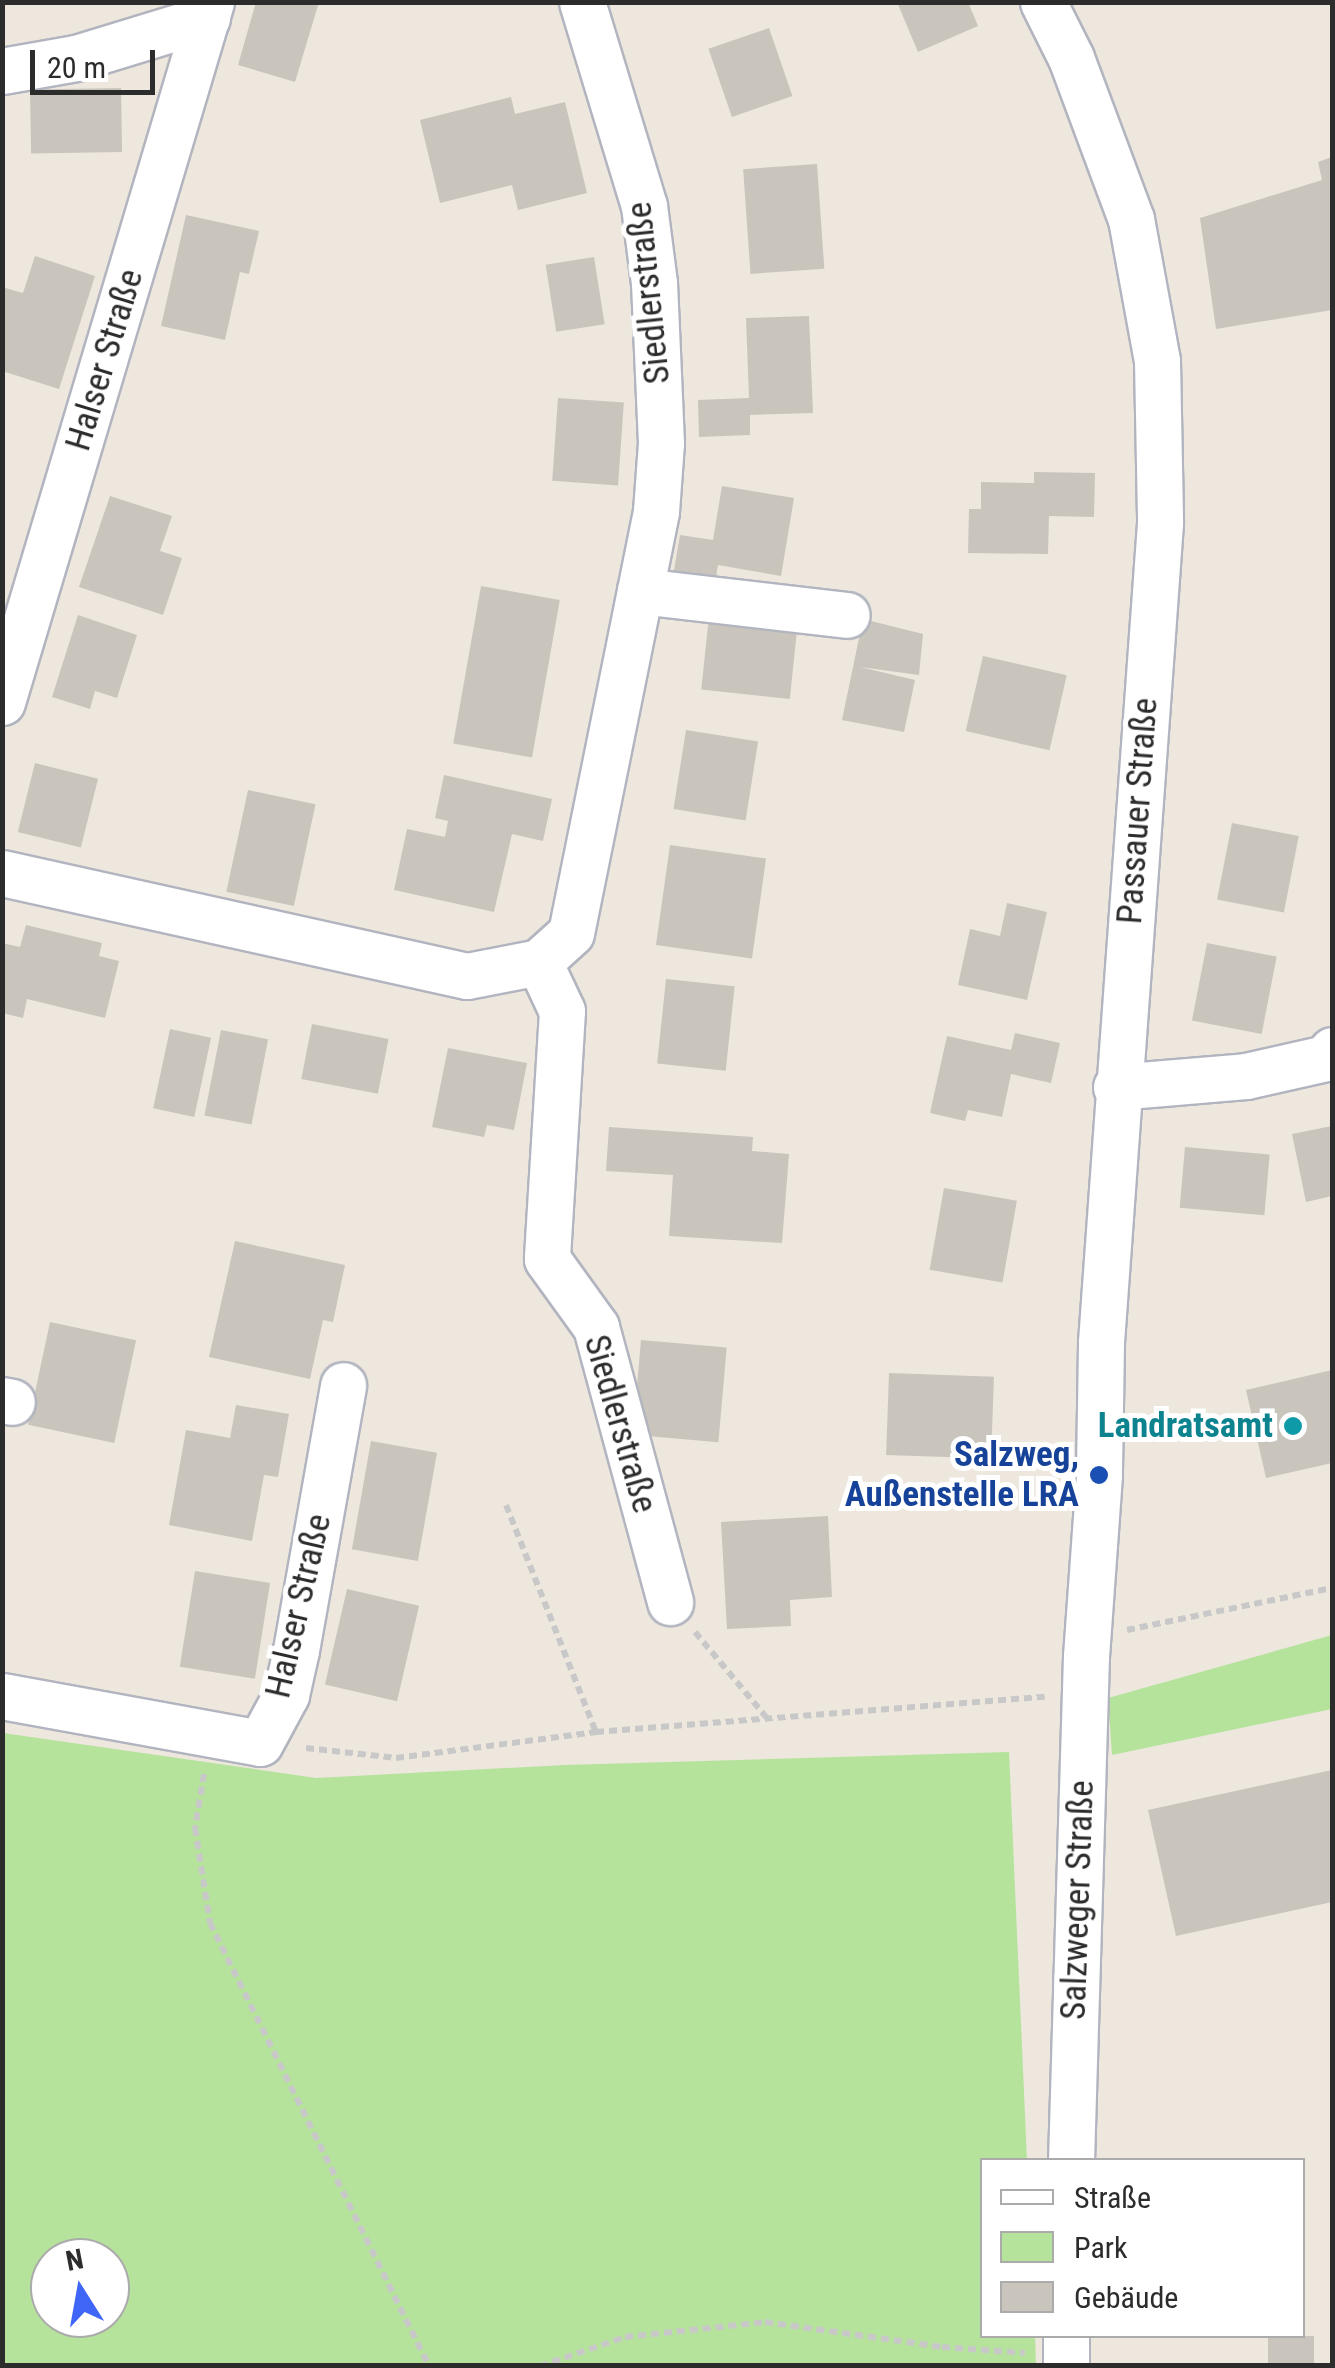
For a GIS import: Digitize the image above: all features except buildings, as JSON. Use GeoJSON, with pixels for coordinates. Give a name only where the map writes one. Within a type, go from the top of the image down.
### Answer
{"type":"FeatureCollection","features":[{"type":"Feature","properties":{"kind":"street","name":"Siedlerstraße"},"geometry":{"type":"LineString","coordinates":[[582,2],[644,206],[654,283],[661,443],[656,511],[572,932],[539,962],[562,1011],[547,1258],[596,1328],[670,1602]]}},
{"type":"Feature","properties":{"kind":"street","name":"Passauer Straße"},"geometry":{"type":"LineString","coordinates":[[1043,2],[1070,58],[1131,218],[1157,361],[1160,523],[1116,1087],[1087,1639]]}},
{"type":"Feature","properties":{"kind":"street","name":"Halser Straße"},"geometry":{"type":"LineString","coordinates":[[2,72],[76,58],[209,10]]}},
{"type":"Feature","properties":{"kind":"street","name":"Halser Straße"},"geometry":{"type":"LineString","coordinates":[[2,702],[209,10]]}},
{"type":"Feature","properties":{"kind":"street"},"geometry":{"type":"LineString","coordinates":[[640,591],[847,615]]}},
{"type":"Feature","properties":{"kind":"street"},"geometry":{"type":"LineString","coordinates":[[2,873],[467,976],[539,962]]}},
{"type":"Feature","properties":{"kind":"street"},"geometry":{"type":"LineString","coordinates":[[1116,1087],[1246,1076],[1326,1058],[1332,1050]]}},
{"type":"Feature","properties":{"kind":"street","name":"Halser Straße"},"geometry":{"type":"LineString","coordinates":[[2,1696],[260,1743],[286,1695],[343,1385]]}},
{"type":"Feature","properties":{"kind":"street","name":"Salzweger Straße"},"geometry":{"type":"LineString","coordinates":[[1071,2158],[1087,1639]]}},
{"type":"Feature","properties":{"kind":"path"},"geometry":{"type":"LineString","coordinates":[[506,1505],[596,1732]]}},
{"type":"Feature","properties":{"kind":"path"},"geometry":{"type":"LineString","coordinates":[[1087,1639],[1332,1588]]}},
{"type":"Feature","properties":{"kind":"path"},"geometry":{"type":"LineString","coordinates":[[670,1602],[768,1720]]}},
{"type":"Feature","properties":{"kind":"path"},"geometry":{"type":"LineString","coordinates":[[260,1743],[396,1758],[596,1732],[1084,1694]]}},
{"type":"Feature","properties":{"kind":"path"},"geometry":{"type":"LineString","coordinates":[[211,1734],[196,1828],[210,1924],[429,2366]]}},
{"type":"Feature","properties":{"kind":"path"},"geometry":{"type":"LineString","coordinates":[[540,2366],[625,2338],[765,2322],[942,2347],[1066,2352]]}},
{"type":"Feature","properties":{"kind":"green space"},"geometry":{"type":"Polygon","coordinates":[[[1332,1635],[1332,1709],[1112,1755],[1108,1698],[1332,1635]]]}},
{"type":"Feature","properties":{"kind":"green space"},"geometry":{"type":"Polygon","coordinates":[[[3,1733],[316,1778],[565,1765],[1009,1752],[1027,2158],[980,2158],[980,2338],[1035,2338],[1036,2365],[3,2365],[3,1733]]]}},
{"type":"Feature","properties":{"kind":"place","name":"Landratsamt"},"geometry":{"type":"Point","coordinates":[1293,1426]}},
{"type":"Feature","properties":{"kind":"place","name":"Salzweg, Außenstelle LRA"},"geometry":{"type":"Point","coordinates":[1099,1475]}}]}
